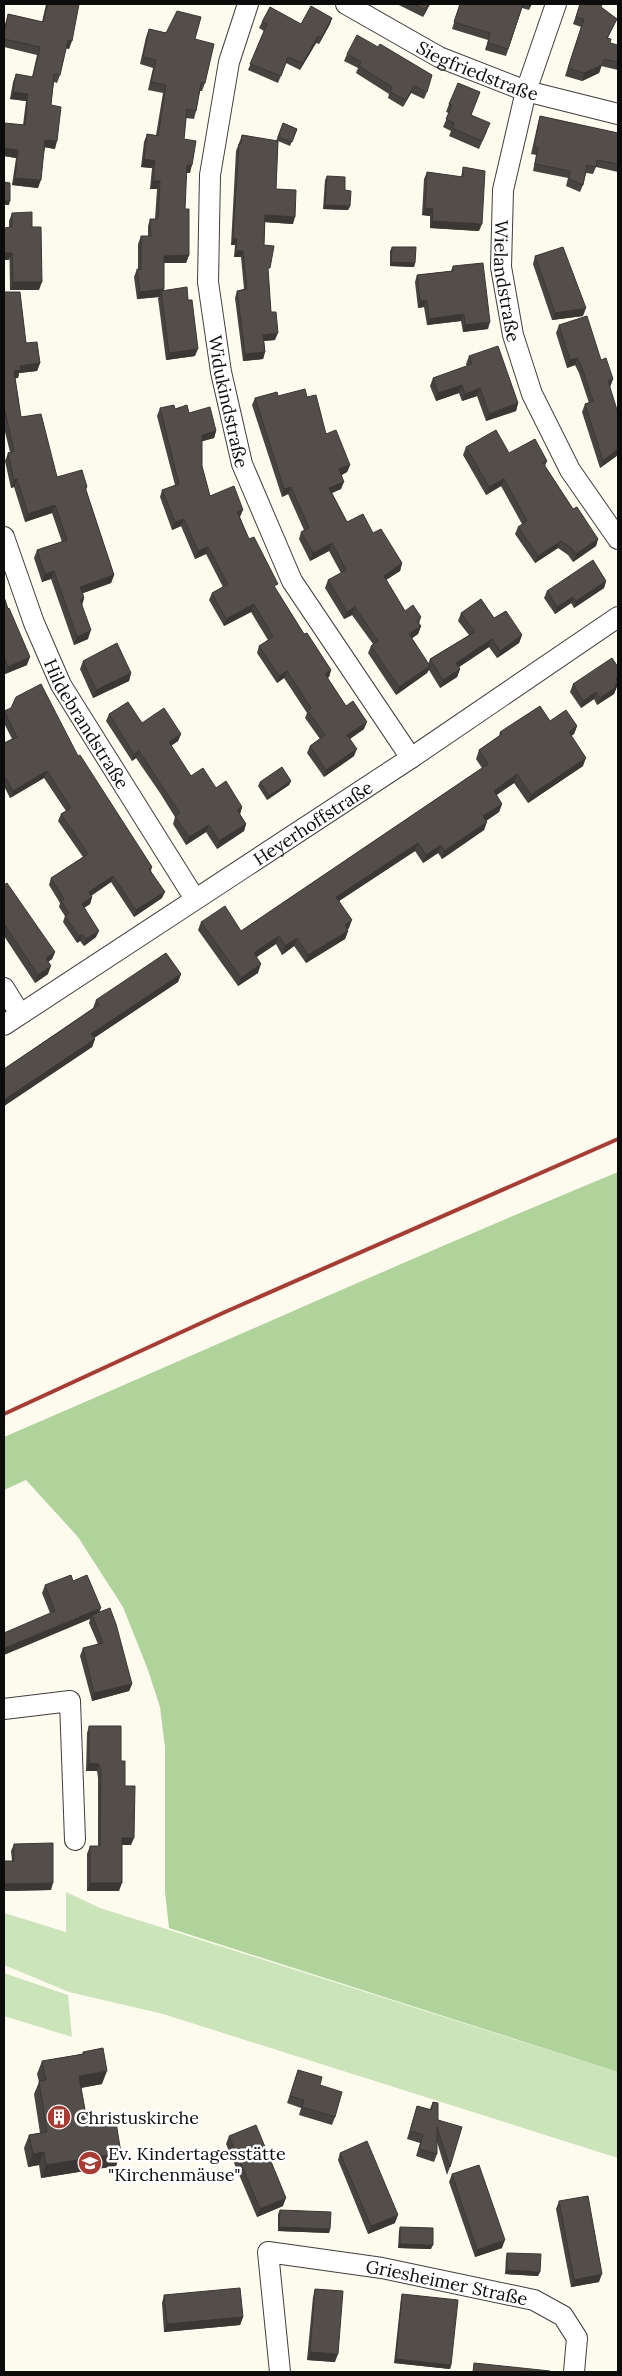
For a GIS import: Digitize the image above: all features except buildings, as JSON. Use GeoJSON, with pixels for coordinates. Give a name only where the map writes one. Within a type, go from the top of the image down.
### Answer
{"type":"FeatureCollection","features":[{"type":"Feature","properties":{"kind":"street","name":"Widukindstraße"},"geometry":{"type":"LineString","coordinates":[[248,4],[229,62],[210,175],[208,282],[221,372],[242,464],[292,582],[411,758]]}},
{"type":"Feature","properties":{"kind":"street","name":"Siegfriedstraße"},"geometry":{"type":"LineString","coordinates":[[346,4],[440,57],[526,91],[618,114]]}},
{"type":"Feature","properties":{"kind":"street","name":"Wielandstraße"},"geometry":{"type":"LineString","coordinates":[[556,4],[526,91],[503,190],[501,267],[513,335],[532,394],[570,470],[618,539]]}},
{"type":"Feature","properties":{"kind":"street","name":"Hildebrandstraße"},"geometry":{"type":"LineString","coordinates":[[4,536],[34,624],[61,685],[195,899]]}},
{"type":"Feature","properties":{"kind":"street","name":"Heyerhoffstraße"},"geometry":{"type":"LineString","coordinates":[[4,1025],[411,758],[618,617]]}},
{"type":"Feature","properties":{"kind":"street"},"geometry":{"type":"LineString","coordinates":[[4,988],[20,1014]]}},
{"type":"Feature","properties":{"kind":"street"},"geometry":{"type":"LineString","coordinates":[[4,1709],[70,1701],[75,1840]]}},
{"type":"Feature","properties":{"kind":"street","name":"Griesheimer Straße"},"geometry":{"type":"LineString","coordinates":[[280,2372],[268,2252],[382,2268],[534,2300],[563,2316],[577,2338],[574,2372]]}},
{"type":"Feature","properties":{"kind":"green space"},"geometry":{"type":"Polygon","coordinates":[[[618,1172],[618,2072],[169,1928],[165,1892],[165,1747],[160,1707],[148,1670],[123,1607],[78,1537],[26,1480],[4,1490],[4,1437],[387,1270],[618,1172]]]}},
{"type":"Feature","properties":{"kind":"green space"},"geometry":{"type":"Polygon","coordinates":[[[66,1892],[100,1908],[618,2072],[618,2158],[163,2014],[69,1992],[4,1965],[4,1913],[66,1932],[66,1892]]]}},
{"type":"Feature","properties":{"kind":"green space"},"geometry":{"type":"Polygon","coordinates":[[[4,1973],[68,1995],[72,2037],[4,2016],[4,1973]]]}},
{"type":"Feature","properties":{"kind":"railway"},"geometry":{"type":"LineString","coordinates":[[4,1414],[225,1312],[618,1139]]}},
{"type":"Feature","properties":{"kind":"place","name":"Christuskirche"},"geometry":{"type":"Point","coordinates":[59,2117]}},
{"type":"Feature","properties":{"kind":"place","name":"Ev. Kindertagesstätte \"Kirchenmäuse\""},"geometry":{"type":"Point","coordinates":[90,2163]}}]}
